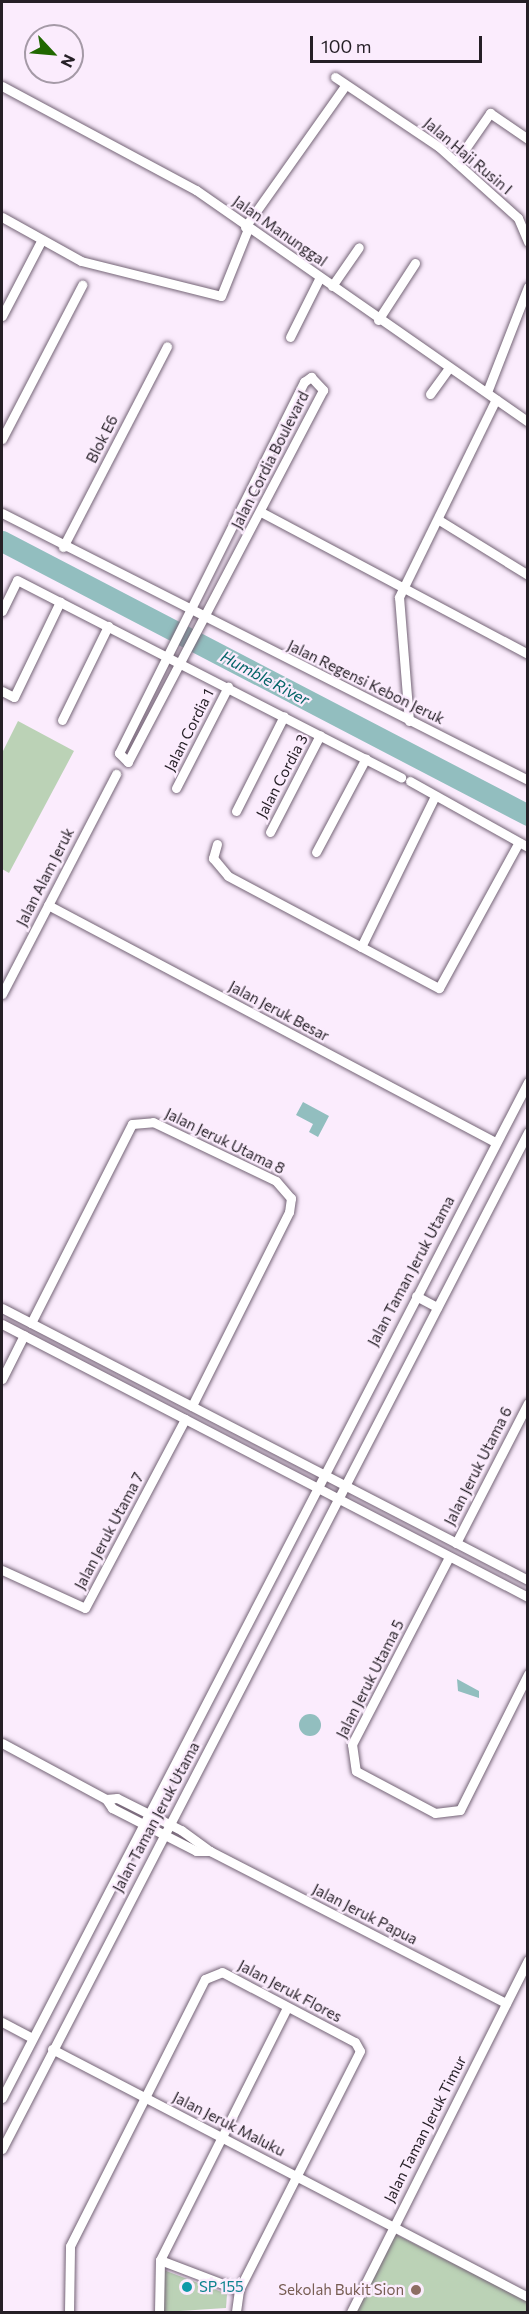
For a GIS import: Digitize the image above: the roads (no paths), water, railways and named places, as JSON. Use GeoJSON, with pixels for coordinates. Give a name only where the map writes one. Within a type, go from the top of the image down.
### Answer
{"type":"FeatureCollection","features":[{"type":"Feature","properties":{"kind":"street","name":"Jalan Haji Rusin I"},"geometry":{"type":"LineString","coordinates":[[335,77],[456,162],[518,219],[527,236]]}},
{"type":"Feature","properties":{"kind":"street","name":"Jalan Manunggal"},"geometry":{"type":"LineString","coordinates":[[2,86],[184,183],[378,320],[487,392],[528,423]]}},
{"type":"Feature","properties":{"kind":"street"},"geometry":{"type":"LineString","coordinates":[[2,217],[41,241],[81,261],[224,296],[246,228],[345,86]]}},
{"type":"Feature","properties":{"kind":"street"},"geometry":{"type":"LineString","coordinates":[[456,162],[490,113],[528,140]]}},
{"type":"Feature","properties":{"kind":"street"},"geometry":{"type":"LineString","coordinates":[[2,316],[41,241]]}},
{"type":"Feature","properties":{"kind":"street"},"geometry":{"type":"LineString","coordinates":[[332,286],[358,247]]}},
{"type":"Feature","properties":{"kind":"street"},"geometry":{"type":"LineString","coordinates":[[378,320],[415,263]]}},
{"type":"Feature","properties":{"kind":"street"},"geometry":{"type":"LineString","coordinates":[[290,337],[320,277]]}},
{"type":"Feature","properties":{"kind":"street"},"geometry":{"type":"LineString","coordinates":[[2,439],[82,285]]}},
{"type":"Feature","properties":{"kind":"street"},"geometry":{"type":"LineString","coordinates":[[487,392],[528,287]]}},
{"type":"Feature","properties":{"kind":"street","name":"Blok E6"},"geometry":{"type":"LineString","coordinates":[[63,547],[167,346]]}},
{"type":"Feature","properties":{"kind":"street"},"geometry":{"type":"LineString","coordinates":[[430,394],[449,368]]}},
{"type":"Feature","properties":{"kind":"street","name":"Jalan Cordia Boulevard"},"geometry":{"type":"LineString","coordinates":[[311,377],[323,390],[132,760],[120,758],[188,616],[311,377]]}},
{"type":"Feature","properties":{"kind":"street"},"geometry":{"type":"LineString","coordinates":[[409,721],[398,607],[404,586],[439,520],[496,399]]}},
{"type":"Feature","properties":{"kind":"street"},"geometry":{"type":"LineString","coordinates":[[261,512],[404,586],[528,654]]}},
{"type":"Feature","properties":{"kind":"street","name":"Jalan Regensi Kebon Jeruk"},"geometry":{"type":"LineString","coordinates":[[2,513],[188,616],[205,620],[528,780]]}},
{"type":"Feature","properties":{"kind":"street"},"geometry":{"type":"LineString","coordinates":[[439,520],[528,575]]}},
{"type":"Feature","properties":{"kind":"street"},"geometry":{"type":"LineString","coordinates":[[2,611],[16,580],[108,626],[170,652],[228,687],[366,758],[523,844],[439,988],[218,869],[217,844]]}},
{"type":"Feature","properties":{"kind":"street"},"geometry":{"type":"LineString","coordinates":[[2,691],[14,697],[60,602]]}},
{"type":"Feature","properties":{"kind":"street"},"geometry":{"type":"LineString","coordinates":[[62,720],[108,626]]}},
{"type":"Feature","properties":{"kind":"street","name":"Jalan Cordia 1"},"geometry":{"type":"LineString","coordinates":[[176,788],[228,687]]}},
{"type":"Feature","properties":{"kind":"street"},"geometry":{"type":"LineString","coordinates":[[236,811],[284,716]]}},
{"type":"Feature","properties":{"kind":"street","name":"Jalan Cordia 3"},"geometry":{"type":"LineString","coordinates":[[270,832],[320,735]]}},
{"type":"Feature","properties":{"kind":"street"},"geometry":{"type":"LineString","coordinates":[[316,852],[366,758]]}},
{"type":"Feature","properties":{"kind":"street","name":"Jalan Alam Jeruk"},"geometry":{"type":"LineString","coordinates":[[2,994],[116,774]]}},
{"type":"Feature","properties":{"kind":"street"},"geometry":{"type":"LineString","coordinates":[[361,947],[435,796]]}},
{"type":"Feature","properties":{"kind":"street","name":"Jalan Jeruk Besar"},"geometry":{"type":"LineString","coordinates":[[48,905],[495,1142]]}},
{"type":"Feature","properties":{"kind":"street","name":"Jalan Taman Jeruk Utama"},"geometry":{"type":"LineString","coordinates":[[2,2098],[315,1487],[528,1082]]}},
{"type":"Feature","properties":{"kind":"street","name":"Jalan Jeruk Utama 8"},"geometry":{"type":"LineString","coordinates":[[31,1323],[132,1124],[153,1122],[276,1181],[291,1198],[289,1212],[192,1407]]}},
{"type":"Feature","properties":{"kind":"street","name":"Jalan Taman Jeruk Utama"},"geometry":{"type":"LineString","coordinates":[[2,2149],[528,1132]]}},
{"type":"Feature","properties":{"kind":"street"},"geometry":{"type":"LineString","coordinates":[[517,1153],[528,1158]]}},
{"type":"Feature","properties":{"kind":"street"},"geometry":{"type":"LineString","coordinates":[[416,1296],[437,1307]]}},
{"type":"Feature","properties":{"kind":"street"},"geometry":{"type":"LineString","coordinates":[[2,1308],[528,1580]]}},
{"type":"Feature","properties":{"kind":"street"},"geometry":{"type":"LineString","coordinates":[[2,1324],[528,1597]]}},
{"type":"Feature","properties":{"kind":"street"},"geometry":{"type":"LineString","coordinates":[[2,1380],[24,1335]]}},
{"type":"Feature","properties":{"kind":"street","name":"Jalan Jeruk Utama 6"},"geometry":{"type":"LineString","coordinates":[[456,1543],[528,1403]]}},
{"type":"Feature","properties":{"kind":"street","name":"Jalan Jeruk Utama 7"},"geometry":{"type":"LineString","coordinates":[[2,1570],[85,1608],[185,1419]]}},
{"type":"Feature","properties":{"kind":"street","name":"Jalan Jeruk Utama 5"},"geometry":{"type":"LineString","coordinates":[[449,1557],[352,1744],[352,1765],[435,1813],[460,1810],[528,1674]]}},
{"type":"Feature","properties":{"kind":"street"},"geometry":{"type":"LineString","coordinates":[[2,1743],[106,1799]]}},
{"type":"Feature","properties":{"kind":"street","name":"Jalan Jeruk Papua"},"geometry":{"type":"LineString","coordinates":[[106,1799],[117,1798],[169,1823],[210,1851],[506,2003]]}},
{"type":"Feature","properties":{"kind":"street","name":"Jalan Jeruk Papua"},"geometry":{"type":"LineString","coordinates":[[106,1799],[144,1824],[176,1840],[210,1851]]}},
{"type":"Feature","properties":{"kind":"street","name":"Jalan Taman Jeruk Timur"},"geometry":{"type":"LineString","coordinates":[[351,2313],[393,2225],[528,1960]]}},
{"type":"Feature","properties":{"kind":"street","name":"Jalan Jeruk Flores"},"geometry":{"type":"LineString","coordinates":[[69,2313],[70,2246],[210,1974],[222,1972],[355,2042],[360,2051],[239,2290],[236,2313]]}},
{"type":"Feature","properties":{"kind":"street"},"geometry":{"type":"LineString","coordinates":[[159,2313],[159,2260],[287,2007]]}},
{"type":"Feature","properties":{"kind":"street"},"geometry":{"type":"LineString","coordinates":[[2,2022],[32,2038]]}},
{"type":"Feature","properties":{"kind":"street","name":"Jalan Jeruk Maluku"},"geometry":{"type":"LineString","coordinates":[[52,2049],[526,2294]]}},
{"type":"Feature","properties":{"kind":"street"},"geometry":{"type":"LineString","coordinates":[[159,2260],[239,2290]]}},
{"type":"Feature","properties":{"kind":"waterway","name":"Humble River"},"geometry":{"type":"LineString","coordinates":[[2,541],[528,815]]}},
{"type":"Feature","properties":{"kind":"place","name":"SP 155"},"geometry":{"type":"Point","coordinates":[187,2287]}},
{"type":"Feature","properties":{"kind":"place","name":"Sekolah Bukit Sion"},"geometry":{"type":"Point","coordinates":[416,2290]}}]}
